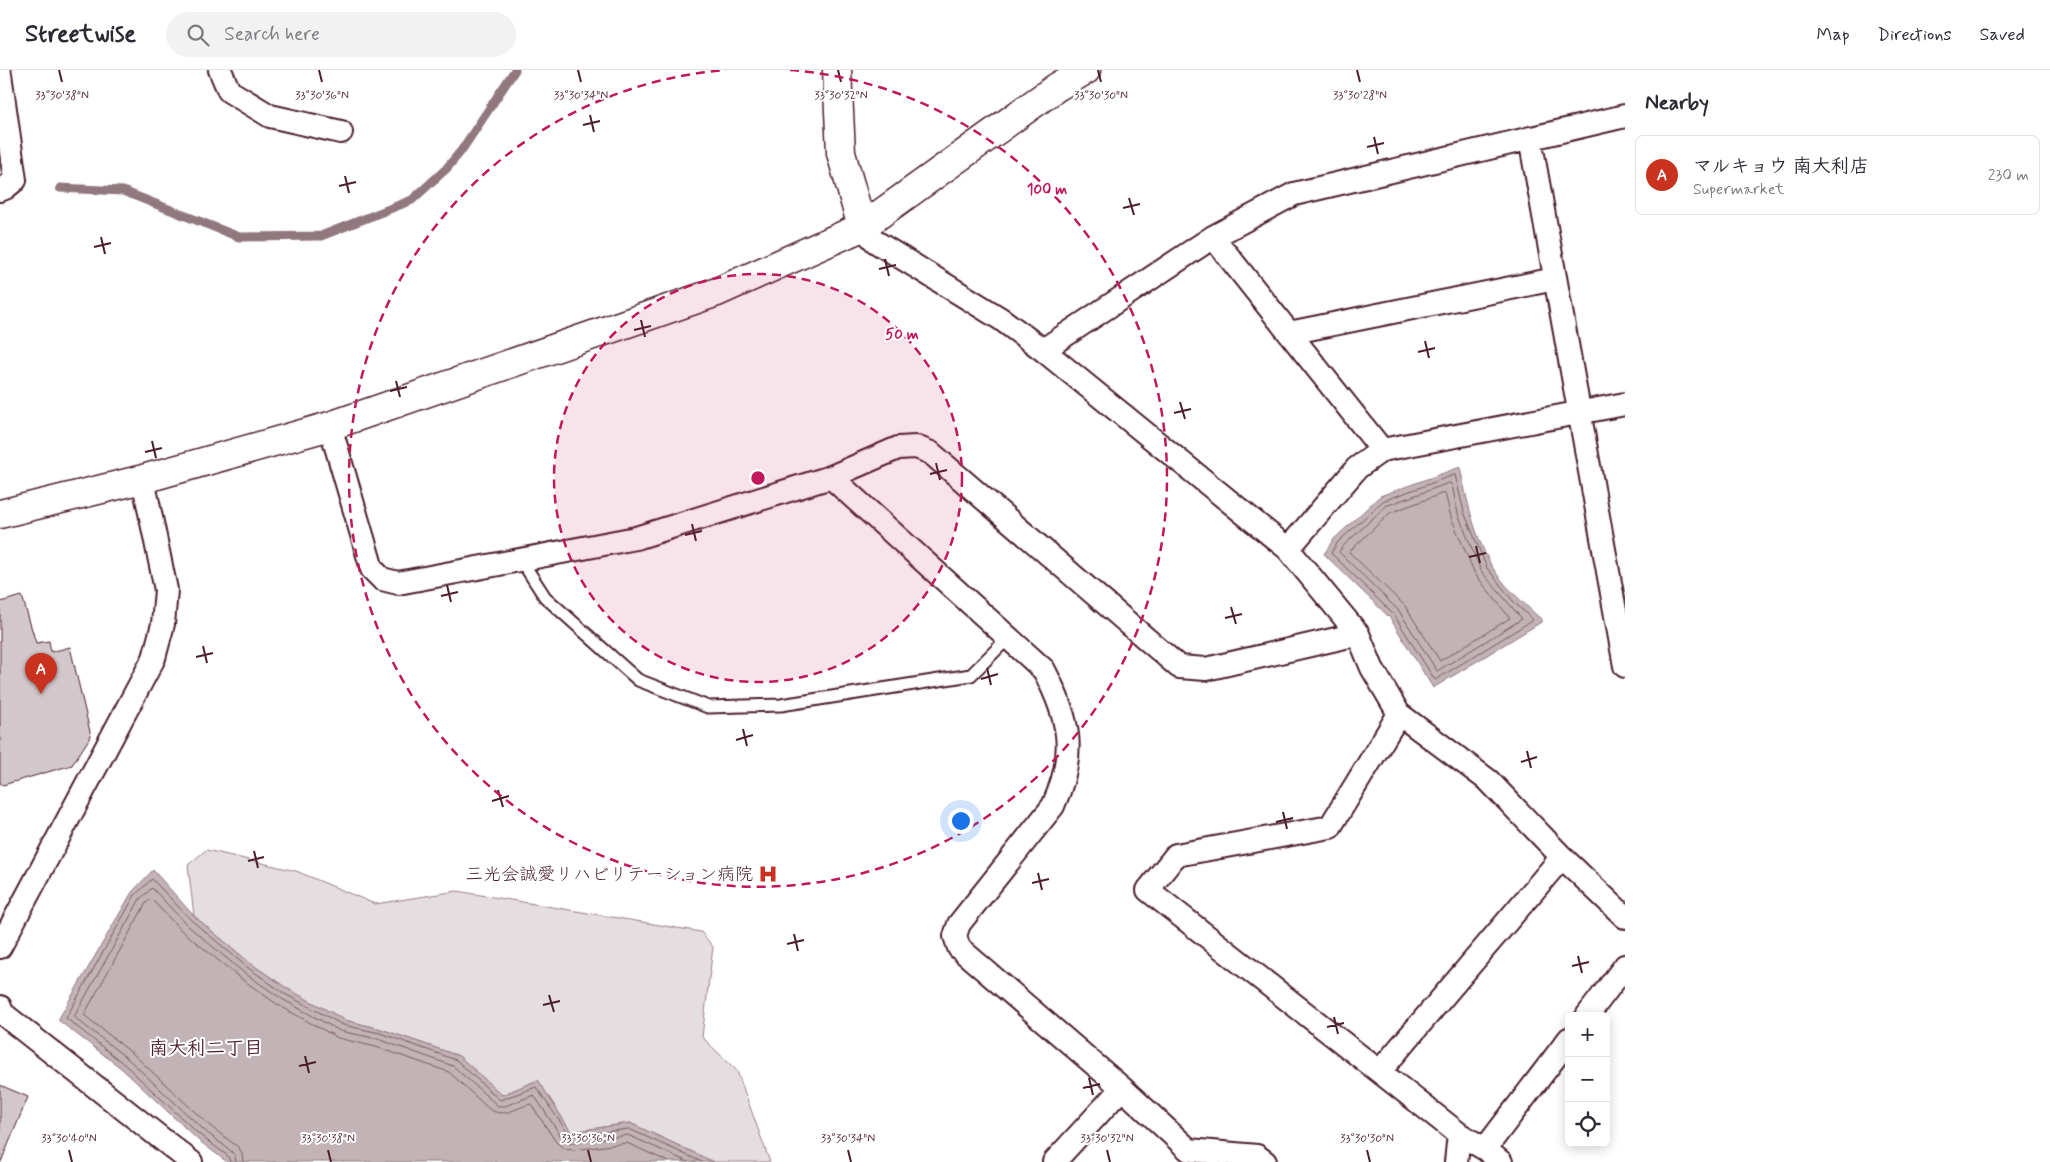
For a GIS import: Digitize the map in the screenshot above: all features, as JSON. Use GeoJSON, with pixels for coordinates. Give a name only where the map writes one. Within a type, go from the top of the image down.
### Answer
{"type":"FeatureCollection","features":[{"type":"Feature","properties":{"kind":"street"},"geometry":{"type":"LineString","coordinates":[[220,70],[229,91],[270,116],[341,132]]}},
{"type":"Feature","properties":{"kind":"street"},"geometry":{"type":"LineString","coordinates":[[837,70],[841,153],[862,227],[876,242],[1002,319],[1288,548],[1358,634],[1372,668],[1399,714],[1489,781],[1562,857],[1625,917]]}},
{"type":"Feature","properties":{"kind":"street"},"geometry":{"type":"LineString","coordinates":[[0,514],[143,479],[330,426],[717,292],[862,227],[1057,87],[1086,70]]}},
{"type":"Feature","properties":{"kind":"street"},"geometry":{"type":"LineString","coordinates":[[0,74],[15,180],[0,190]]}},
{"type":"Feature","properties":{"kind":"street"},"geometry":{"type":"LineString","coordinates":[[1043,350],[1212,236],[1294,194],[1625,116]]}},
{"type":"Feature","properties":{"kind":"street"},"geometry":{"type":"LineString","coordinates":[[1530,138],[1625,666]]}},
{"type":"Feature","properties":{"kind":"street"},"geometry":{"type":"LineString","coordinates":[[1212,236],[1382,450]]}},
{"type":"Feature","properties":{"kind":"street"},"geometry":{"type":"LineString","coordinates":[[1289,333],[1556,279]]}},
{"type":"Feature","properties":{"kind":"street"},"geometry":{"type":"LineString","coordinates":[[1288,548],[1357,468],[1382,450],[1625,404]]}},
{"type":"Feature","properties":{"kind":"street"},"geometry":{"type":"LineString","coordinates":[[330,426],[372,569],[382,579],[398,583],[636,538],[831,477],[898,448],[916,447],[931,454],[1179,666],[1206,670],[1358,634]]}},
{"type":"Feature","properties":{"kind":"street"},"geometry":{"type":"LineString","coordinates":[[831,477],[1044,670],[1058,696],[1066,723],[1068,744],[1066,766],[1062,786],[1053,806],[959,924],[955,936],[959,948],[1122,1088],[1189,1150],[1257,1156],[1265,1162]]}},
{"type":"Feature","properties":{"kind":"street"},"geometry":{"type":"LineString","coordinates":[[0,947],[154,658],[163,624],[166,590],[143,479]]}},
{"type":"Feature","properties":{"kind":"street"},"geometry":{"type":"LineString","coordinates":[[1399,714],[1330,828],[1176,855],[1148,890],[1459,1134],[1493,1156],[1565,1045]]}},
{"type":"Feature","properties":{"kind":"street"},"geometry":{"type":"LineString","coordinates":[[1380,1071],[1562,857]]}},
{"type":"Feature","properties":{"kind":"street"},"geometry":{"type":"LineString","coordinates":[[1590,1012],[1625,966]]}},
{"type":"Feature","properties":{"kind":"street"},"geometry":{"type":"LineString","coordinates":[[0,1007],[2,1013],[191,1162]]}},
{"type":"Feature","properties":{"kind":"street"},"geometry":{"type":"LineString","coordinates":[[1054,1162],[1122,1088]]}},
{"type":"Feature","properties":{"kind":"street"},"geometry":{"type":"LineString","coordinates":[[1456,1162],[1459,1134]]}},
{"type":"Feature","properties":{"kind":"lane"},"geometry":{"type":"LineString","coordinates":[[521,560],[544,597],[638,680],[708,707],[781,705],[971,675],[1008,638]]}},
{"type":"Feature","properties":{"kind":"shaded area"},"geometry":{"type":"Polygon","coordinates":[[[206,850],[296,871],[375,904],[457,891],[701,932],[713,947],[702,1037],[737,1071],[770,1162],[714,1162],[630,1123],[571,1132],[538,1080],[502,1095],[459,1056],[381,1029],[345,1020],[288,989],[250,963],[194,916],[188,865],[206,850]]]}},
{"type":"Feature","properties":{"kind":"water"},"geometry":{"type":"Polygon","coordinates":[[[1460,467],[1468,505],[1491,565],[1508,587],[1543,621],[1433,688],[1390,618],[1324,554],[1334,539],[1380,496],[1460,467]]]}},
{"type":"Feature","properties":{"kind":"water"},"geometry":{"type":"Polygon","coordinates":[[[153,870],[194,916],[250,963],[288,989],[345,1020],[381,1029],[459,1056],[502,1095],[538,1080],[571,1132],[630,1123],[714,1162],[227,1162],[198,1140],[121,1068],[58,1020],[132,892],[153,870]]]}},
{"type":"Feature","properties":{"kind":"building"},"geometry":{"type":"Polygon","coordinates":[[[22,596],[36,643],[49,641],[51,652],[70,647],[91,736],[72,765],[3,785],[0,783],[0,602],[22,596]]]}},
{"type":"Feature","properties":{"kind":"building"},"geometry":{"type":"Polygon","coordinates":[[[0,1085],[28,1097],[1,1162],[0,1162],[0,1085]]]}},
{"type":"Feature","properties":{"kind":"waterway"},"geometry":{"type":"LineString","coordinates":[[60,188],[123,191],[239,237],[321,236],[412,200],[446,169],[461,151],[515,70]]}},
{"type":"Feature","properties":{"kind":"place","name":"マルキョウ 南大利店"},"geometry":{"type":"Point","coordinates":[41,694]}},
{"type":"Feature","properties":{"kind":"place","name":"三光会誠愛リハビリテーション病院"},"geometry":{"type":"Point","coordinates":[768,874]}},
{"type":"Feature","properties":{"kind":"district","name":"南大利二丁目"},"geometry":{"type":"Point","coordinates":[206,1047]}}]}
